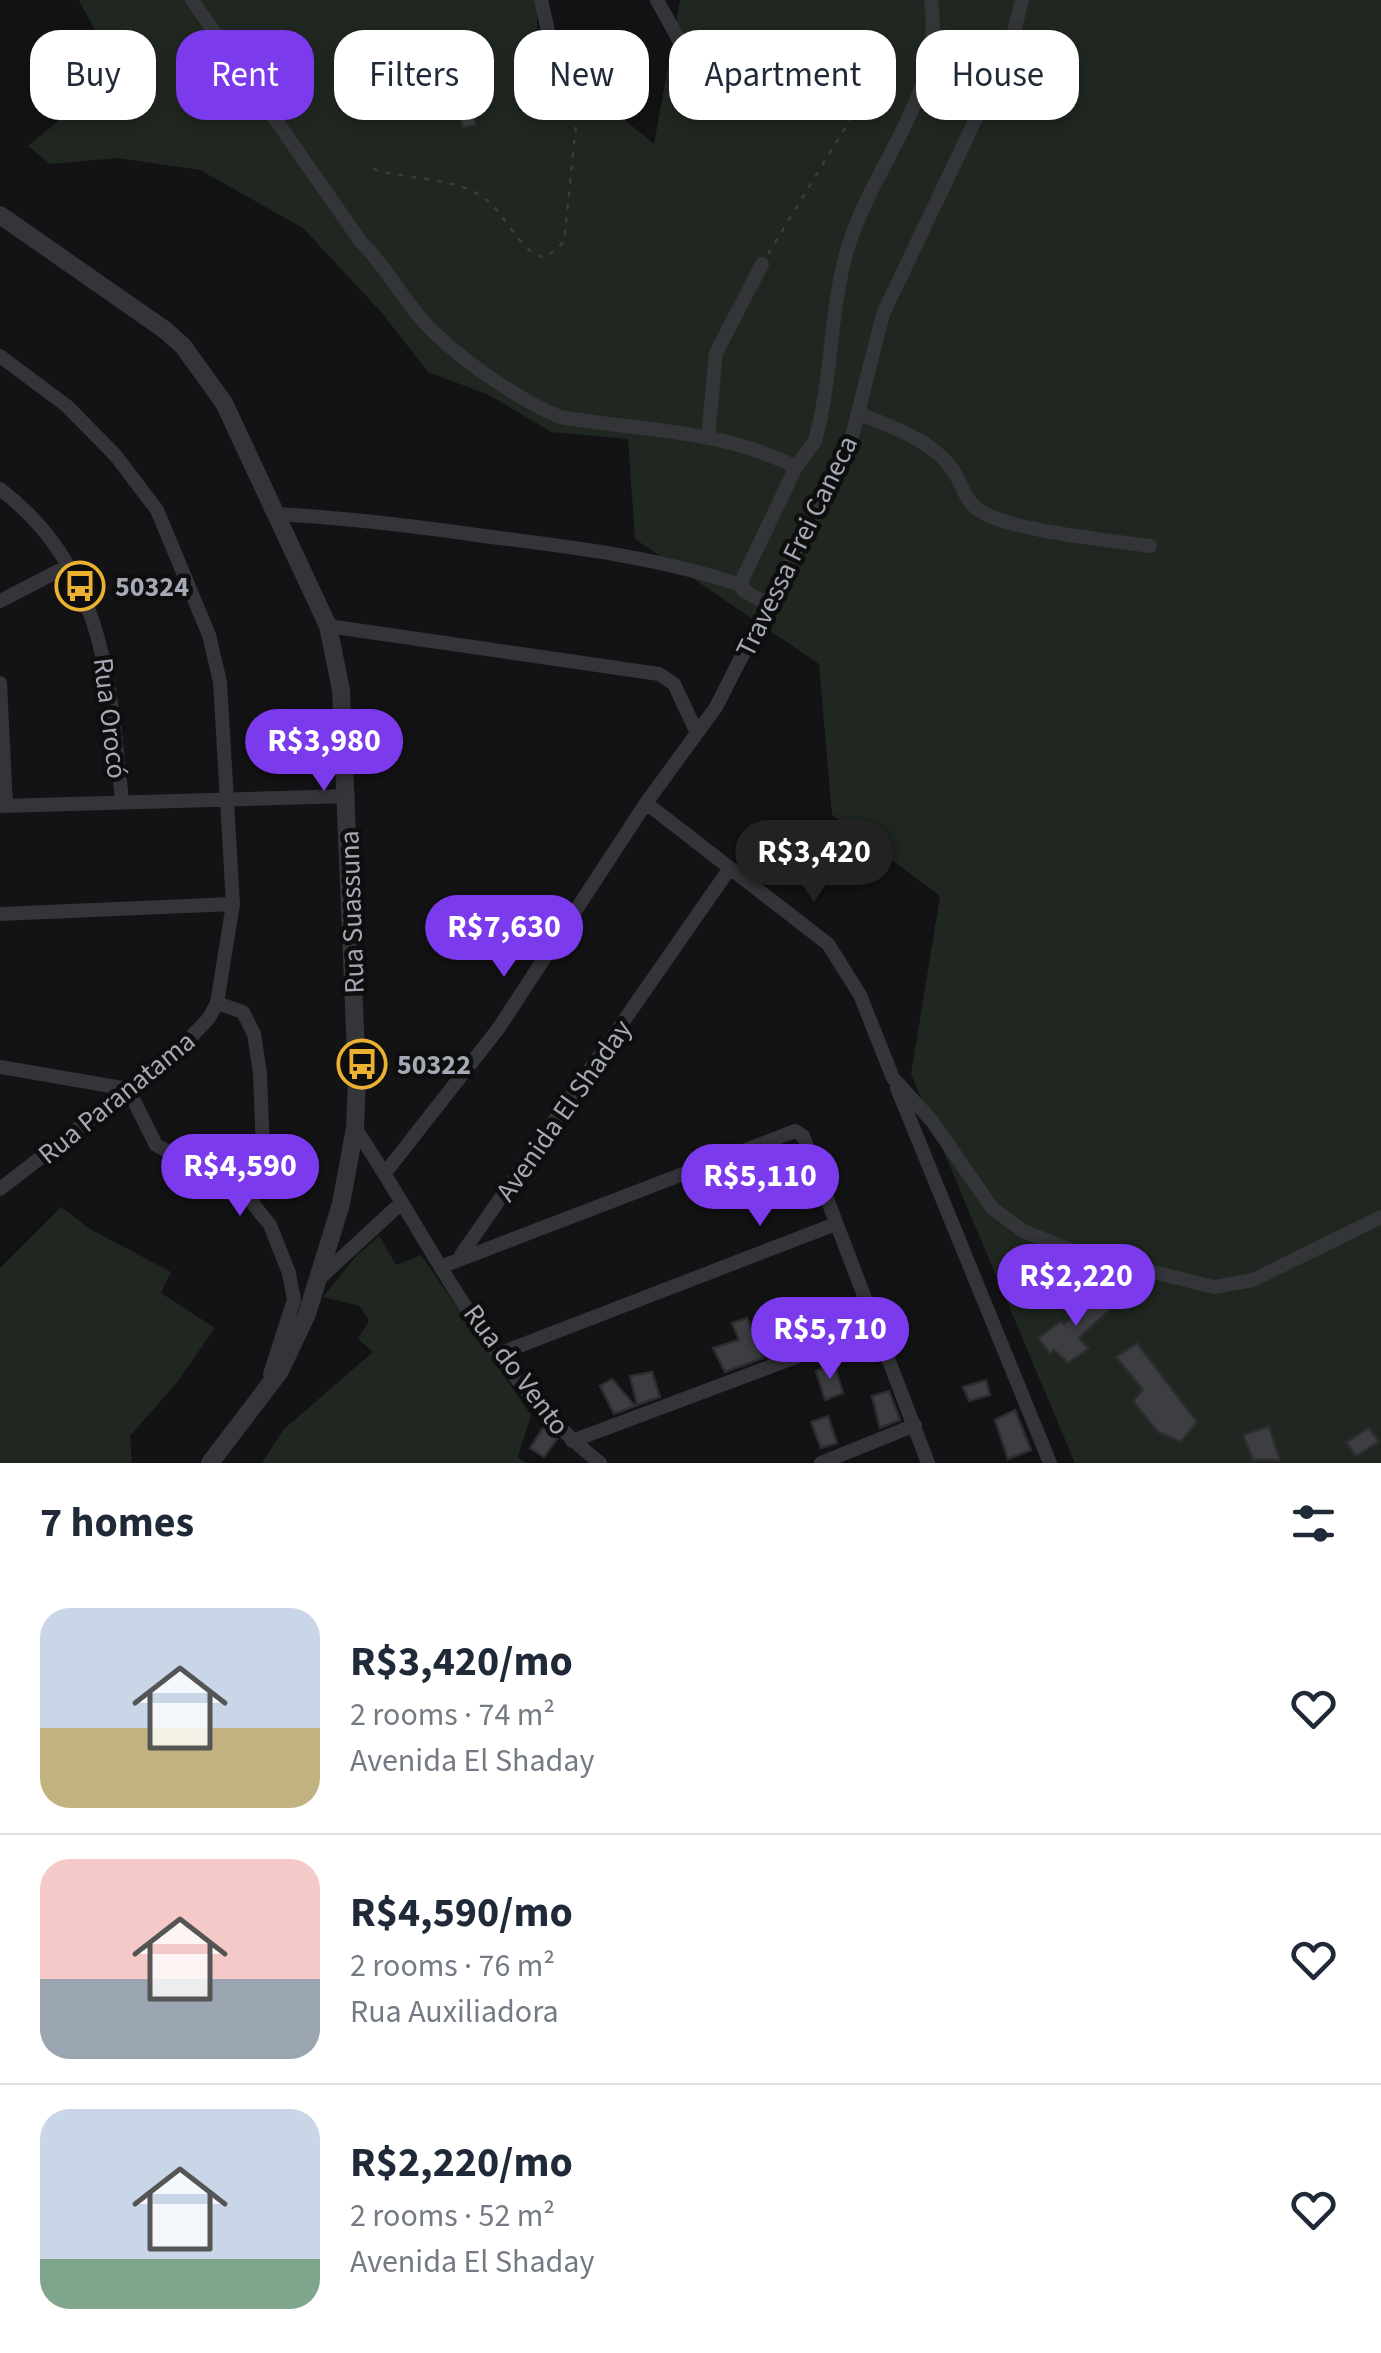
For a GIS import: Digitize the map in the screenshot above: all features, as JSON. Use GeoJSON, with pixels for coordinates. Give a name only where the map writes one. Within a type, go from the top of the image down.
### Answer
{"type":"FeatureCollection","features":[{"type":"Feature","properties":{"kind":"street"},"geometry":{"type":"LineString","coordinates":[[192,0],[336,209],[384,264],[426,325],[519,395],[560,417],[746,444],[796,467]]}},
{"type":"Feature","properties":{"kind":"street"},"geometry":{"type":"LineString","coordinates":[[542,0],[548,30]]}},
{"type":"Feature","properties":{"kind":"street"},"geometry":{"type":"LineString","coordinates":[[657,0],[674,30]]}},
{"type":"Feature","properties":{"kind":"street"},"geometry":{"type":"LineString","coordinates":[[741,585],[796,467],[809,455],[818,430],[832,323],[849,245],[924,80],[935,34],[932,0]]}},
{"type":"Feature","properties":{"kind":"street","name":"Travessa Frei Caneca"},"geometry":{"type":"LineString","coordinates":[[385,1174],[498,1029],[646,803],[716,708],[850,444],[882,314],[1010,48],[1022,0]]}},
{"type":"Feature","properties":{"kind":"street","name":"Rua Suassuna"},"geometry":{"type":"LineString","coordinates":[[0,215],[183,346],[224,403],[328,626],[340,690],[348,796],[355,1128],[341,1204],[320,1277],[280,1370],[262,1399],[210,1463]]}},
{"type":"Feature","properties":{"kind":"street"},"geometry":{"type":"LineString","coordinates":[[708,436],[716,353],[762,264]]}},
{"type":"Feature","properties":{"kind":"street","name":"Rua Paranatama"},"geometry":{"type":"LineString","coordinates":[[0,356],[67,406],[116,456],[158,510],[215,654],[225,728],[232,904],[217,1003],[209,1018],[177,1052],[0,1190]]}},
{"type":"Feature","properties":{"kind":"street"},"geometry":{"type":"LineString","coordinates":[[860,414],[908,434],[936,455],[952,468],[974,507],[998,520],[1150,546]]}},
{"type":"Feature","properties":{"kind":"street","name":"Rua Orocó"},"geometry":{"type":"LineString","coordinates":[[0,490],[43,528],[89,607],[107,663],[122,801]]}},
{"type":"Feature","properties":{"kind":"street"},"geometry":{"type":"LineString","coordinates":[[278,514],[374,519],[688,567],[741,585],[766,604]]}},
{"type":"Feature","properties":{"kind":"street"},"geometry":{"type":"LineString","coordinates":[[0,602],[68,566]]}},
{"type":"Feature","properties":{"kind":"street"},"geometry":{"type":"LineString","coordinates":[[328,626],[660,674],[674,684],[697,733]]}},
{"type":"Feature","properties":{"kind":"street"},"geometry":{"type":"LineString","coordinates":[[0,683],[3,806],[348,796]]}},
{"type":"Feature","properties":{"kind":"street"},"geometry":{"type":"LineString","coordinates":[[646,803],[828,944],[844,965],[1050,1463]]}},
{"type":"Feature","properties":{"kind":"street","name":"Avenida El Shaday"},"geometry":{"type":"LineString","coordinates":[[461,1256],[730,868]]}},
{"type":"Feature","properties":{"kind":"street"},"geometry":{"type":"LineString","coordinates":[[0,914],[232,904]]}},
{"type":"Feature","properties":{"kind":"street"},"geometry":{"type":"LineString","coordinates":[[217,1003],[243,1012],[254,1034],[263,1154]]}},
{"type":"Feature","properties":{"kind":"street"},"geometry":{"type":"LineString","coordinates":[[0,1067],[128,1089],[156,1145],[246,1194],[263,1213],[284,1258],[293,1308],[262,1399]]}},
{"type":"Feature","properties":{"kind":"street"},"geometry":{"type":"LineString","coordinates":[[893,1078],[932,1121],[1003,1220],[1084,1256],[1196,1285],[1232,1284],[1278,1268],[1381,1217]]}},
{"type":"Feature","properties":{"kind":"street","name":"Rua do Vento"},"geometry":{"type":"LineString","coordinates":[[355,1128],[498,1354],[572,1441],[600,1463]]}},
{"type":"Feature","properties":{"kind":"street"},"geometry":{"type":"LineString","coordinates":[[443,1266],[795,1130],[803,1136],[928,1463]]}},
{"type":"Feature","properties":{"kind":"street"},"geometry":{"type":"LineString","coordinates":[[320,1277],[400,1204]]}},
{"type":"Feature","properties":{"kind":"street"},"geometry":{"type":"LineString","coordinates":[[498,1354],[834,1225]]}},
{"type":"Feature","properties":{"kind":"street"},"geometry":{"type":"LineString","coordinates":[[572,1441],[876,1327]]}},
{"type":"Feature","properties":{"kind":"street"},"geometry":{"type":"LineString","coordinates":[[821,1463],[915,1426]]}},
{"type":"Feature","properties":{"kind":"path"},"geometry":{"type":"LineString","coordinates":[[373,169],[430,176],[483,197],[507,218],[530,250],[544,258],[564,242],[578,120]]}},
{"type":"Feature","properties":{"kind":"path"},"geometry":{"type":"LineString","coordinates":[[762,264],[850,120]]}},
{"type":"Feature","properties":{"kind":"shaded area"},"geometry":{"type":"Polygon","coordinates":[[[79,0],[537,0],[537,30],[514,30],[514,120],[625,120],[654,144],[669,61],[669,120],[896,120],[896,30],[675,30],[680,0],[1381,0],[1381,1463],[1075,1463],[911,1074],[940,896],[832,815],[819,664],[635,539],[628,439],[551,432],[489,395],[428,372],[382,313],[303,228],[200,170],[118,158],[50,164],[28,146],[59,120],[156,120],[156,30],[95,30],[79,0]]]}},
{"type":"Feature","properties":{"kind":"shaded area"},"geometry":{"type":"Polygon","coordinates":[[[61,1207],[90,1229],[171,1272],[161,1293],[215,1328],[178,1381],[130,1436],[132,1463],[0,1463],[0,1268],[61,1207]]]}},
{"type":"Feature","properties":{"kind":"shaded area"},"geometry":{"type":"Polygon","coordinates":[[[379,1236],[396,1265],[421,1255],[531,1415],[518,1457],[527,1463],[262,1463],[284,1429],[373,1352],[358,1339],[369,1321],[360,1306],[323,1297],[357,1255],[379,1236]]]}},
{"type":"Feature","properties":{"kind":"building"},"geometry":{"type":"Polygon","coordinates":[[[461,120],[475,120],[476,125],[463,128],[461,120]]]}},
{"type":"Feature","properties":{"kind":"building"},"geometry":{"type":"Polygon","coordinates":[[[1104,1290],[1117,1303],[1079,1338],[1089,1349],[1068,1363],[1054,1350],[1050,1354],[1038,1338],[1061,1321],[1064,1324],[1104,1290]]]}},
{"type":"Feature","properties":{"kind":"building"},"geometry":{"type":"Polygon","coordinates":[[[810,1308],[819,1329],[799,1334],[790,1316],[810,1308]]]}},
{"type":"Feature","properties":{"kind":"building"},"geometry":{"type":"Polygon","coordinates":[[[747,1318],[763,1358],[725,1372],[713,1348],[739,1340],[732,1323],[747,1318]]]}},
{"type":"Feature","properties":{"kind":"building"},"geometry":{"type":"Polygon","coordinates":[[[1137,1343],[1197,1422],[1181,1442],[1158,1432],[1133,1401],[1143,1390],[1116,1357],[1137,1343]]]}},
{"type":"Feature","properties":{"kind":"building"},"geometry":{"type":"Polygon","coordinates":[[[834,1363],[843,1393],[825,1400],[816,1371],[834,1363]]]}},
{"type":"Feature","properties":{"kind":"building"},"geometry":{"type":"Polygon","coordinates":[[[652,1372],[660,1397],[637,1405],[630,1376],[652,1372]]]}},
{"type":"Feature","properties":{"kind":"building"},"geometry":{"type":"Polygon","coordinates":[[[612,1379],[635,1406],[614,1414],[600,1386],[612,1379]]]}},
{"type":"Feature","properties":{"kind":"building"},"geometry":{"type":"Polygon","coordinates":[[[986,1380],[990,1395],[969,1401],[963,1387],[986,1380]]]}},
{"type":"Feature","properties":{"kind":"building"},"geometry":{"type":"Polygon","coordinates":[[[889,1391],[900,1420],[880,1428],[872,1396],[889,1391]]]}},
{"type":"Feature","properties":{"kind":"building"},"geometry":{"type":"Polygon","coordinates":[[[1015,1410],[1031,1450],[1008,1459],[995,1420],[1015,1410]]]}},
{"type":"Feature","properties":{"kind":"building"},"geometry":{"type":"Polygon","coordinates":[[[828,1416],[837,1443],[821,1448],[811,1422],[828,1416]]]}},
{"type":"Feature","properties":{"kind":"building"},"geometry":{"type":"Polygon","coordinates":[[[544,1426],[557,1439],[544,1457],[530,1448],[544,1426]]]}},
{"type":"Feature","properties":{"kind":"building"},"geometry":{"type":"Polygon","coordinates":[[[1269,1426],[1280,1460],[1253,1460],[1243,1435],[1269,1426]]]}},
{"type":"Feature","properties":{"kind":"building"},"geometry":{"type":"Polygon","coordinates":[[[1369,1428],[1379,1442],[1356,1456],[1346,1442],[1369,1428]]]}},
{"type":"Feature","properties":{"kind":"place","name":"50324"},"geometry":{"type":"Point","coordinates":[80,586]}},
{"type":"Feature","properties":{"kind":"place","name":"50322"},"geometry":{"type":"Point","coordinates":[362,1064]}}]}
